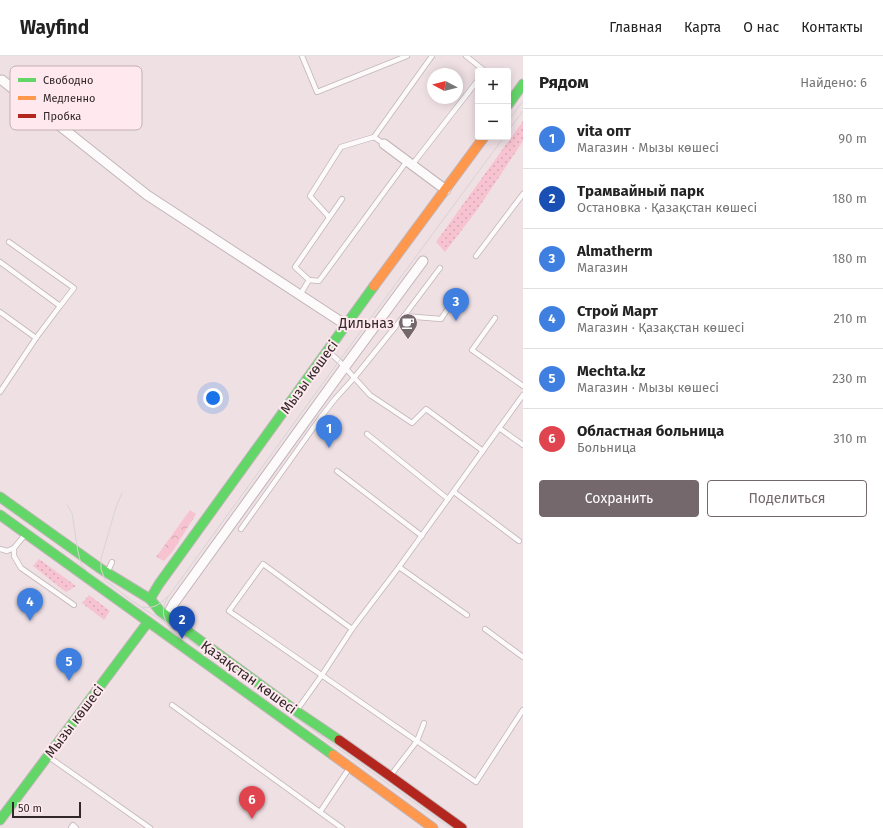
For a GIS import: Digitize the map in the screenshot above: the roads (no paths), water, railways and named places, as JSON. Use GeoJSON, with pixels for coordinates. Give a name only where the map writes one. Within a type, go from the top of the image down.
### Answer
{"type":"FeatureCollection","features":[{"type":"Feature","properties":{"kind":"main road"},"geometry":{"type":"LineString","coordinates":[[508,104],[513,94],[523,84]]}},
{"type":"Feature","properties":{"kind":"main road","name":"Мызы көшесі"},"geometry":{"type":"LineString","coordinates":[[150,599],[204,518],[482,140]]}},
{"type":"Feature","properties":{"kind":"main road","name":"Қазақстан көшесі"},"geometry":{"type":"LineString","coordinates":[[0,496],[107,573],[150,599],[160,611],[296,711],[462,828]]}},
{"type":"Feature","properties":{"kind":"main road","name":"Қазақстан көшесі"},"geometry":{"type":"LineString","coordinates":[[0,515],[433,828]]}},
{"type":"Feature","properties":{"kind":"main road"},"geometry":{"type":"LineString","coordinates":[[26,534],[36,522]]}},
{"type":"Feature","properties":{"kind":"main road"},"geometry":{"type":"LineString","coordinates":[[148,622],[150,599]]}},
{"type":"Feature","properties":{"kind":"main road"},"geometry":{"type":"LineString","coordinates":[[126,606],[132,616],[132,643],[142,638],[171,638]]}},
{"type":"Feature","properties":{"kind":"main road","name":"Мызы көшесі"},"geometry":{"type":"LineString","coordinates":[[0,820],[148,622]]}},
{"type":"Feature","properties":{"kind":"main road"},"geometry":{"type":"LineString","coordinates":[[287,722],[296,711]]}},
{"type":"Feature","properties":{"kind":"street"},"geometry":{"type":"LineString","coordinates":[[2,80],[10,86]]}},
{"type":"Feature","properties":{"kind":"street"},"geometry":{"type":"LineString","coordinates":[[65,130],[147,195],[346,325]]}},
{"type":"Feature","properties":{"kind":"street"},"geometry":{"type":"LineString","coordinates":[[384,144],[446,190]]}},
{"type":"Feature","properties":{"kind":"street"},"geometry":{"type":"LineString","coordinates":[[167,616],[174,603],[423,261]]}},
{"type":"Feature","properties":{"kind":"lane"},"geometry":{"type":"LineString","coordinates":[[302,56],[317,92],[407,56]]}},
{"type":"Feature","properties":{"kind":"lane"},"geometry":{"type":"LineString","coordinates":[[329,217],[310,196],[341,147],[374,137],[432,56]]}},
{"type":"Feature","properties":{"kind":"lane"},"geometry":{"type":"LineString","coordinates":[[466,56],[480,68]]}},
{"type":"Feature","properties":{"kind":"lane"},"geometry":{"type":"LineString","coordinates":[[342,199],[295,267],[309,280],[319,281],[410,163],[475,84]]}},
{"type":"Feature","properties":{"kind":"lane"},"geometry":{"type":"LineString","coordinates":[[374,137],[384,144]]}},
{"type":"Feature","properties":{"kind":"lane"},"geometry":{"type":"LineString","coordinates":[[476,256],[523,194]]}},
{"type":"Feature","properties":{"kind":"lane"},"geometry":{"type":"LineString","coordinates":[[0,392],[36,338],[74,288],[9,242]]}},
{"type":"Feature","properties":{"kind":"lane"},"geometry":{"type":"LineString","coordinates":[[0,262],[60,306]]}},
{"type":"Feature","properties":{"kind":"lane"},"geometry":{"type":"LineString","coordinates":[[241,529],[321,417],[404,316],[440,268]]}},
{"type":"Feature","properties":{"kind":"lane"},"geometry":{"type":"LineString","coordinates":[[300,295],[309,280]]}},
{"type":"Feature","properties":{"kind":"lane"},"geometry":{"type":"LineString","coordinates":[[404,316],[441,318],[459,292]]}},
{"type":"Feature","properties":{"kind":"lane"},"geometry":{"type":"LineString","coordinates":[[0,312],[36,338]]}},
{"type":"Feature","properties":{"kind":"lane"},"geometry":{"type":"LineString","coordinates":[[495,318],[472,350],[523,386]]}},
{"type":"Feature","properties":{"kind":"lane"},"geometry":{"type":"LineString","coordinates":[[328,351],[370,395],[412,423],[426,409],[483,451]]}},
{"type":"Feature","properties":{"kind":"lane"},"geometry":{"type":"LineString","coordinates":[[296,711],[352,629],[422,536],[523,395]]}},
{"type":"Feature","properties":{"kind":"lane"},"geometry":{"type":"LineString","coordinates":[[499,428],[523,446]]}},
{"type":"Feature","properties":{"kind":"lane"},"geometry":{"type":"LineString","coordinates":[[367,434],[448,499]]}},
{"type":"Feature","properties":{"kind":"lane"},"geometry":{"type":"LineString","coordinates":[[337,471],[422,536]]}},
{"type":"Feature","properties":{"kind":"lane"},"geometry":{"type":"LineString","coordinates":[[454,492],[519,541]]}},
{"type":"Feature","properties":{"kind":"lane"},"geometry":{"type":"LineString","coordinates":[[0,549],[7,551],[14,548],[26,534]]}},
{"type":"Feature","properties":{"kind":"lane"},"geometry":{"type":"LineString","coordinates":[[14,548],[14,556],[21,568],[74,605]]}},
{"type":"Feature","properties":{"kind":"lane"},"geometry":{"type":"LineString","coordinates":[[107,573],[112,562]]}},
{"type":"Feature","properties":{"kind":"lane"},"geometry":{"type":"LineString","coordinates":[[352,629],[263,564],[230,611],[476,782],[523,710]]}},
{"type":"Feature","properties":{"kind":"lane"},"geometry":{"type":"LineString","coordinates":[[399,567],[467,615]]}},
{"type":"Feature","properties":{"kind":"lane"},"geometry":{"type":"LineString","coordinates":[[485,629],[523,657]]}},
{"type":"Feature","properties":{"kind":"lane"},"geometry":{"type":"LineString","coordinates":[[172,705],[342,828]]}},
{"type":"Feature","properties":{"kind":"lane"},"geometry":{"type":"LineString","coordinates":[[390,776],[416,741],[424,723]]}},
{"type":"Feature","properties":{"kind":"lane"},"geometry":{"type":"LineString","coordinates":[[48,756],[150,828]]}},
{"type":"Feature","properties":{"kind":"lane"},"geometry":{"type":"LineString","coordinates":[[320,812],[349,768]]}},
{"type":"Feature","properties":{"kind":"lane"},"geometry":{"type":"LineString","coordinates":[[71,828],[72,826],[76,828]]}},
{"type":"Feature","properties":{"kind":"tram line"},"geometry":{"type":"LineString","coordinates":[[511,117],[523,101]]}},
{"type":"Feature","properties":{"kind":"tram line"},"geometry":{"type":"LineString","coordinates":[[511,127],[523,111]]}},
{"type":"Feature","properties":{"kind":"tram line"},"geometry":{"type":"LineString","coordinates":[[170,626],[165,620],[163,612],[168,597],[502,140]]}},
{"type":"Feature","properties":{"kind":"tram line"},"geometry":{"type":"LineString","coordinates":[[122,493],[116,507],[101,559],[101,569],[105,580],[132,601],[161,620],[450,828]]}},
{"type":"Feature","properties":{"kind":"tram line"},"geometry":{"type":"LineString","coordinates":[[67,505],[72,513],[81,564],[87,571],[108,586]]}},
{"type":"Feature","properties":{"kind":"tram line"},"geometry":{"type":"LineString","coordinates":[[142,607],[156,606],[167,597]]}},
{"type":"Feature","properties":{"kind":"place","name":"Almatherm"},"geometry":{"type":"Point","coordinates":[456,321]}},
{"type":"Feature","properties":{"kind":"place","name":"Дильназ"},"geometry":{"type":"Point","coordinates":[408,340]}},
{"type":"Feature","properties":{"kind":"place","name":"vita опт"},"geometry":{"type":"Point","coordinates":[329,448]}},
{"type":"Feature","properties":{"kind":"place","name":"Строй Март"},"geometry":{"type":"Point","coordinates":[30,621]}},
{"type":"Feature","properties":{"kind":"place","name":"Трамвайный парк"},"geometry":{"type":"Point","coordinates":[182,639]}},
{"type":"Feature","properties":{"kind":"place","name":"Mechta.kz"},"geometry":{"type":"Point","coordinates":[69,681]}},
{"type":"Feature","properties":{"kind":"place","name":"Областная больница"},"geometry":{"type":"Point","coordinates":[252,819]}}]}
